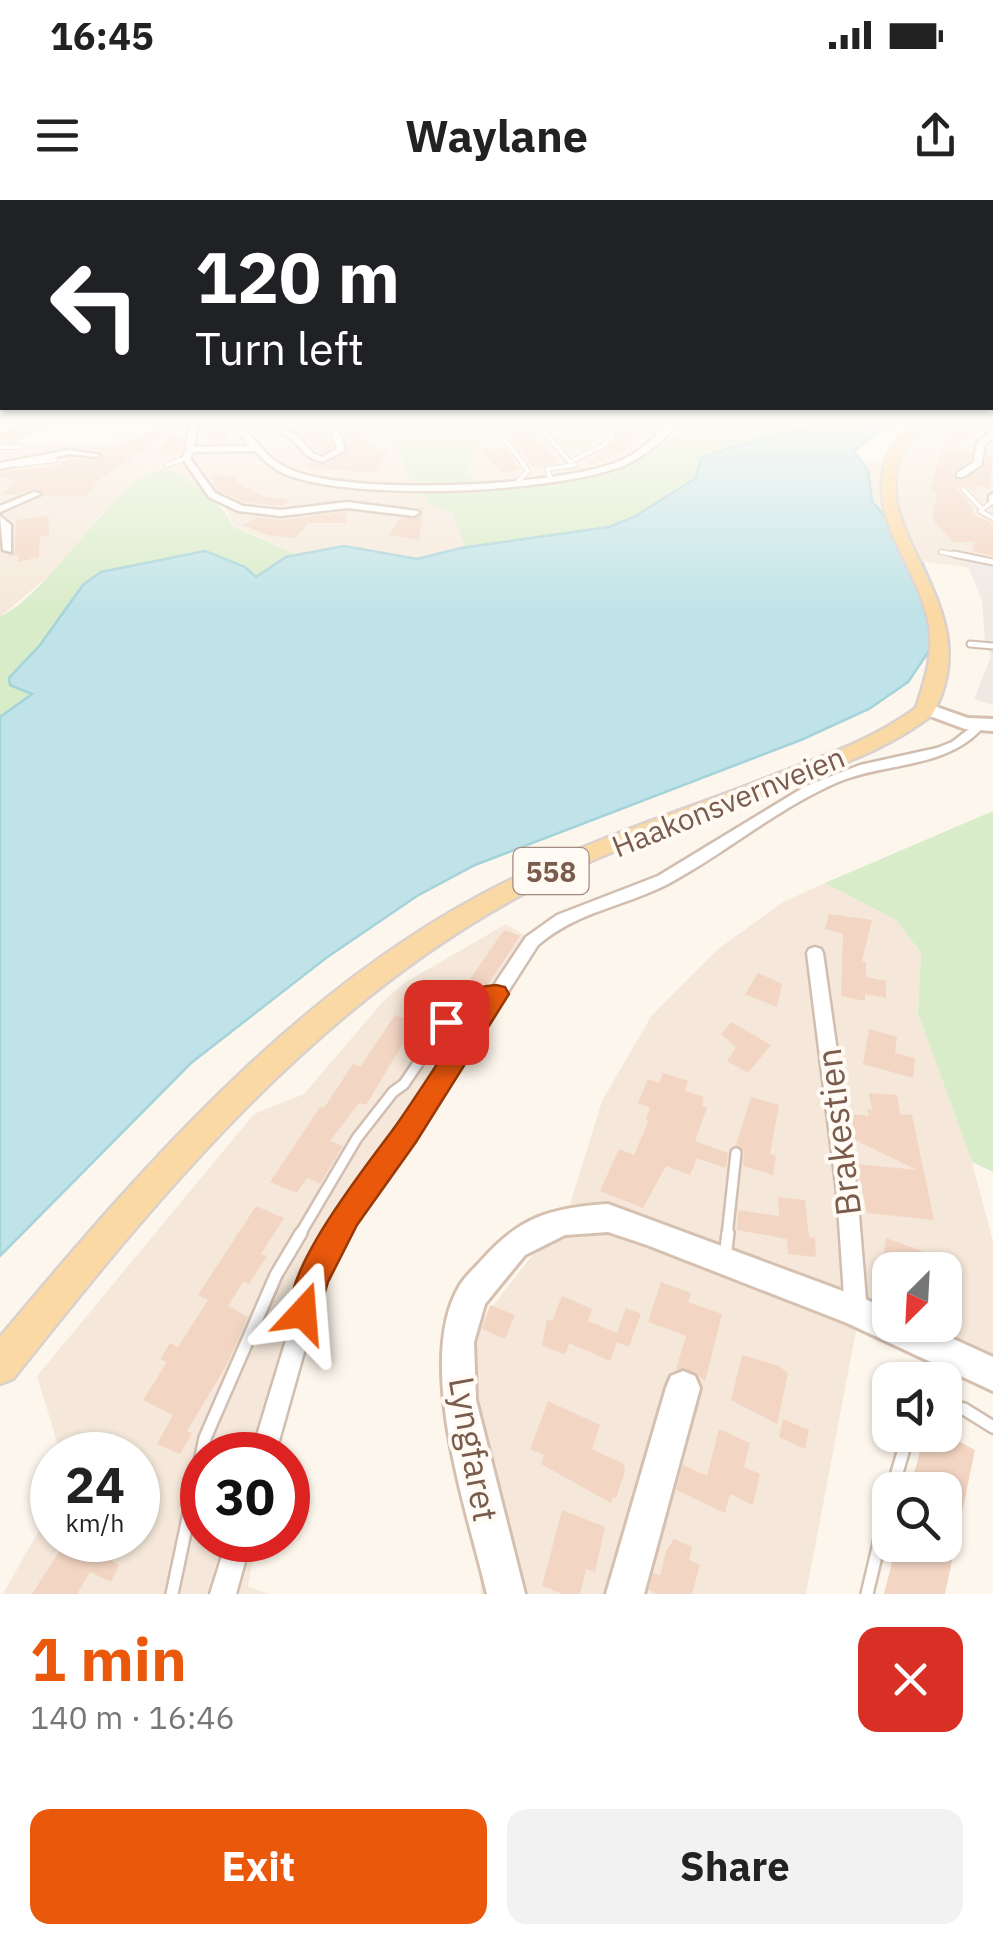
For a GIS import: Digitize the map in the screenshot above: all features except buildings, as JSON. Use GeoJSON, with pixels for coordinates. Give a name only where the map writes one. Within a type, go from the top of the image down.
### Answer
{"type":"FeatureCollection","features":[{"type":"Feature","properties":{"kind":"main road"},"geometry":{"type":"LineString","coordinates":[[897,484],[906,506],[961,580]]}},
{"type":"Feature","properties":{"kind":"main road","name":"Haakonsvernveien"},"geometry":{"type":"LineString","coordinates":[[0,1366],[81,1266],[176,1160],[339,1004],[397,960],[475,908],[532,879],[848,754],[903,728],[928,708],[965,661],[978,636]]}},
{"type":"Feature","properties":{"kind":"street"},"geometry":{"type":"LineString","coordinates":[[206,484],[212,495],[240,508],[281,513],[346,505],[414,513]]}},
{"type":"Feature","properties":{"kind":"street"},"geometry":{"type":"LineString","coordinates":[[373,484],[442,488],[485,484]]}},
{"type":"Feature","properties":{"kind":"street"},"geometry":{"type":"LineString","coordinates":[[0,508],[37,494]]}},
{"type":"Feature","properties":{"kind":"street"},"geometry":{"type":"LineString","coordinates":[[0,519],[6,526],[8,550]]}},
{"type":"Feature","properties":{"kind":"street"},"geometry":{"type":"LineString","coordinates":[[928,708],[986,725]]}},
{"type":"Feature","properties":{"kind":"street"},"geometry":{"type":"LineString","coordinates":[[270,1432],[314,1278],[346,1215],[406,1134],[532,941],[552,922],[581,908],[662,881],[833,777],[958,743],[986,725]]}},
{"type":"Feature","properties":{"kind":"street","name":"Brakestien"},"geometry":{"type":"LineString","coordinates":[[815,953],[846,1192],[856,1311]]}},
{"type":"Feature","properties":{"kind":"street","name":"Lyngfaret"},"geometry":{"type":"LineString","coordinates":[[506,1594],[458,1400],[458,1342],[471,1296],[514,1246],[562,1221],[608,1218],[856,1311],[993,1374]]}},
{"type":"Feature","properties":{"kind":"street"},"geometry":{"type":"LineString","coordinates":[[625,1594],[682,1388]]}},
{"type":"Feature","properties":{"kind":"street"},"geometry":{"type":"LineString","coordinates":[[224,1594],[233,1562]]}},
{"type":"Feature","properties":{"kind":"lane"},"geometry":{"type":"LineString","coordinates":[[963,489],[982,514],[993,518]]}},
{"type":"Feature","properties":{"kind":"lane"},"geometry":{"type":"LineString","coordinates":[[981,508],[993,500]]}},
{"type":"Feature","properties":{"kind":"lane"},"geometry":{"type":"LineString","coordinates":[[941,552],[993,562]]}},
{"type":"Feature","properties":{"kind":"lane"},"geometry":{"type":"LineString","coordinates":[[172,1594],[205,1438],[276,1275],[357,1138],[404,1084],[446,1022],[472,997],[496,994]]}},
{"type":"Feature","properties":{"kind":"lane"},"geometry":{"type":"LineString","coordinates":[[726,1262],[728,1206],[736,1153]]}},
{"type":"Feature","properties":{"kind":"lane"},"geometry":{"type":"LineString","coordinates":[[962,1408],[993,1427]]}},
{"type":"Feature","properties":{"kind":"lane"},"geometry":{"type":"LineString","coordinates":[[867,1594],[875,1562]]}},
{"type":"Feature","properties":{"kind":"shaded area"},"geometry":{"type":"Polygon","coordinates":[[[0,484],[135,484],[101,515],[63,564],[0,617],[0,484]]]}},
{"type":"Feature","properties":{"kind":"shaded area"},"geometry":{"type":"Polygon","coordinates":[[[190,484],[422,484],[428,503],[453,513],[465,548],[417,559],[344,546],[297,555],[233,525],[217,500],[190,484]]]}},
{"type":"Feature","properties":{"kind":"shaded area"},"geometry":{"type":"Polygon","coordinates":[[[489,484],[539,484],[509,489],[489,484]]]}},
{"type":"Feature","properties":{"kind":"shaded area"},"geometry":{"type":"Polygon","coordinates":[[[868,484],[993,484],[993,571],[921,561],[872,501],[868,484]]]}},
{"type":"Feature","properties":{"kind":"shaded area"},"geometry":{"type":"Polygon","coordinates":[[[965,560],[993,566],[993,705],[974,699],[991,657],[985,641],[982,600],[965,560]]]}},
{"type":"Feature","properties":{"kind":"shaded area"},"geometry":{"type":"Polygon","coordinates":[[[825,883],[896,920],[921,953],[918,1013],[972,1162],[993,1242],[993,1383],[962,1366],[962,1362],[955,1362],[918,1342],[962,1342],[962,1252],[872,1252],[872,1317],[860,1310],[806,1594],[481,1594],[468,1338],[569,1208],[602,1101],[652,1015],[717,950],[783,902],[825,883]]]}},
{"type":"Feature","properties":{"kind":"shaded area"},"geometry":{"type":"Polygon","coordinates":[[[506,924],[527,937],[458,1046],[387,1141],[305,1265],[275,1432],[180,1432],[180,1562],[252,1562],[248,1586],[268,1594],[3,1594],[30,1546],[30,1562],[160,1562],[160,1432],[54,1432],[37,1376],[254,1114],[304,1094],[385,999],[406,982],[506,924]]]}},
{"type":"Feature","properties":{"kind":"green space"},"geometry":{"type":"Polygon","coordinates":[[[134,484],[192,484],[222,509],[233,526],[297,555],[256,577],[244,567],[205,551],[40,645],[9,678],[10,685],[32,693],[0,717],[0,617],[42,583],[134,484]]]}},
{"type":"Feature","properties":{"kind":"green space"},"geometry":{"type":"Polygon","coordinates":[[[487,484],[511,489],[557,484],[686,484],[634,517],[609,527],[465,548],[453,514],[428,503],[423,485],[487,484]]]}},
{"type":"Feature","properties":{"kind":"green space"},"geometry":{"type":"Polygon","coordinates":[[[993,811],[993,1172],[972,1162],[918,1013],[921,953],[896,920],[825,883],[993,811]]]}},
{"type":"Feature","properties":{"kind":"water"},"geometry":{"type":"Polygon","coordinates":[[[686,484],[870,484],[872,501],[923,564],[938,599],[939,618],[931,648],[908,682],[869,709],[801,740],[475,865],[417,896],[326,958],[191,1063],[0,1256],[0,717],[32,694],[10,685],[9,678],[40,645],[83,585],[101,572],[205,551],[245,567],[256,577],[286,557],[344,546],[417,559],[461,548],[609,527],[634,517],[686,484]]]}},
{"type":"Feature","properties":{"kind":"route"},"geometry":{"type":"LineString","coordinates":[[303,1313],[314,1278],[346,1215],[406,1134],[496,994],[472,997],[446,1022]]}}]}
